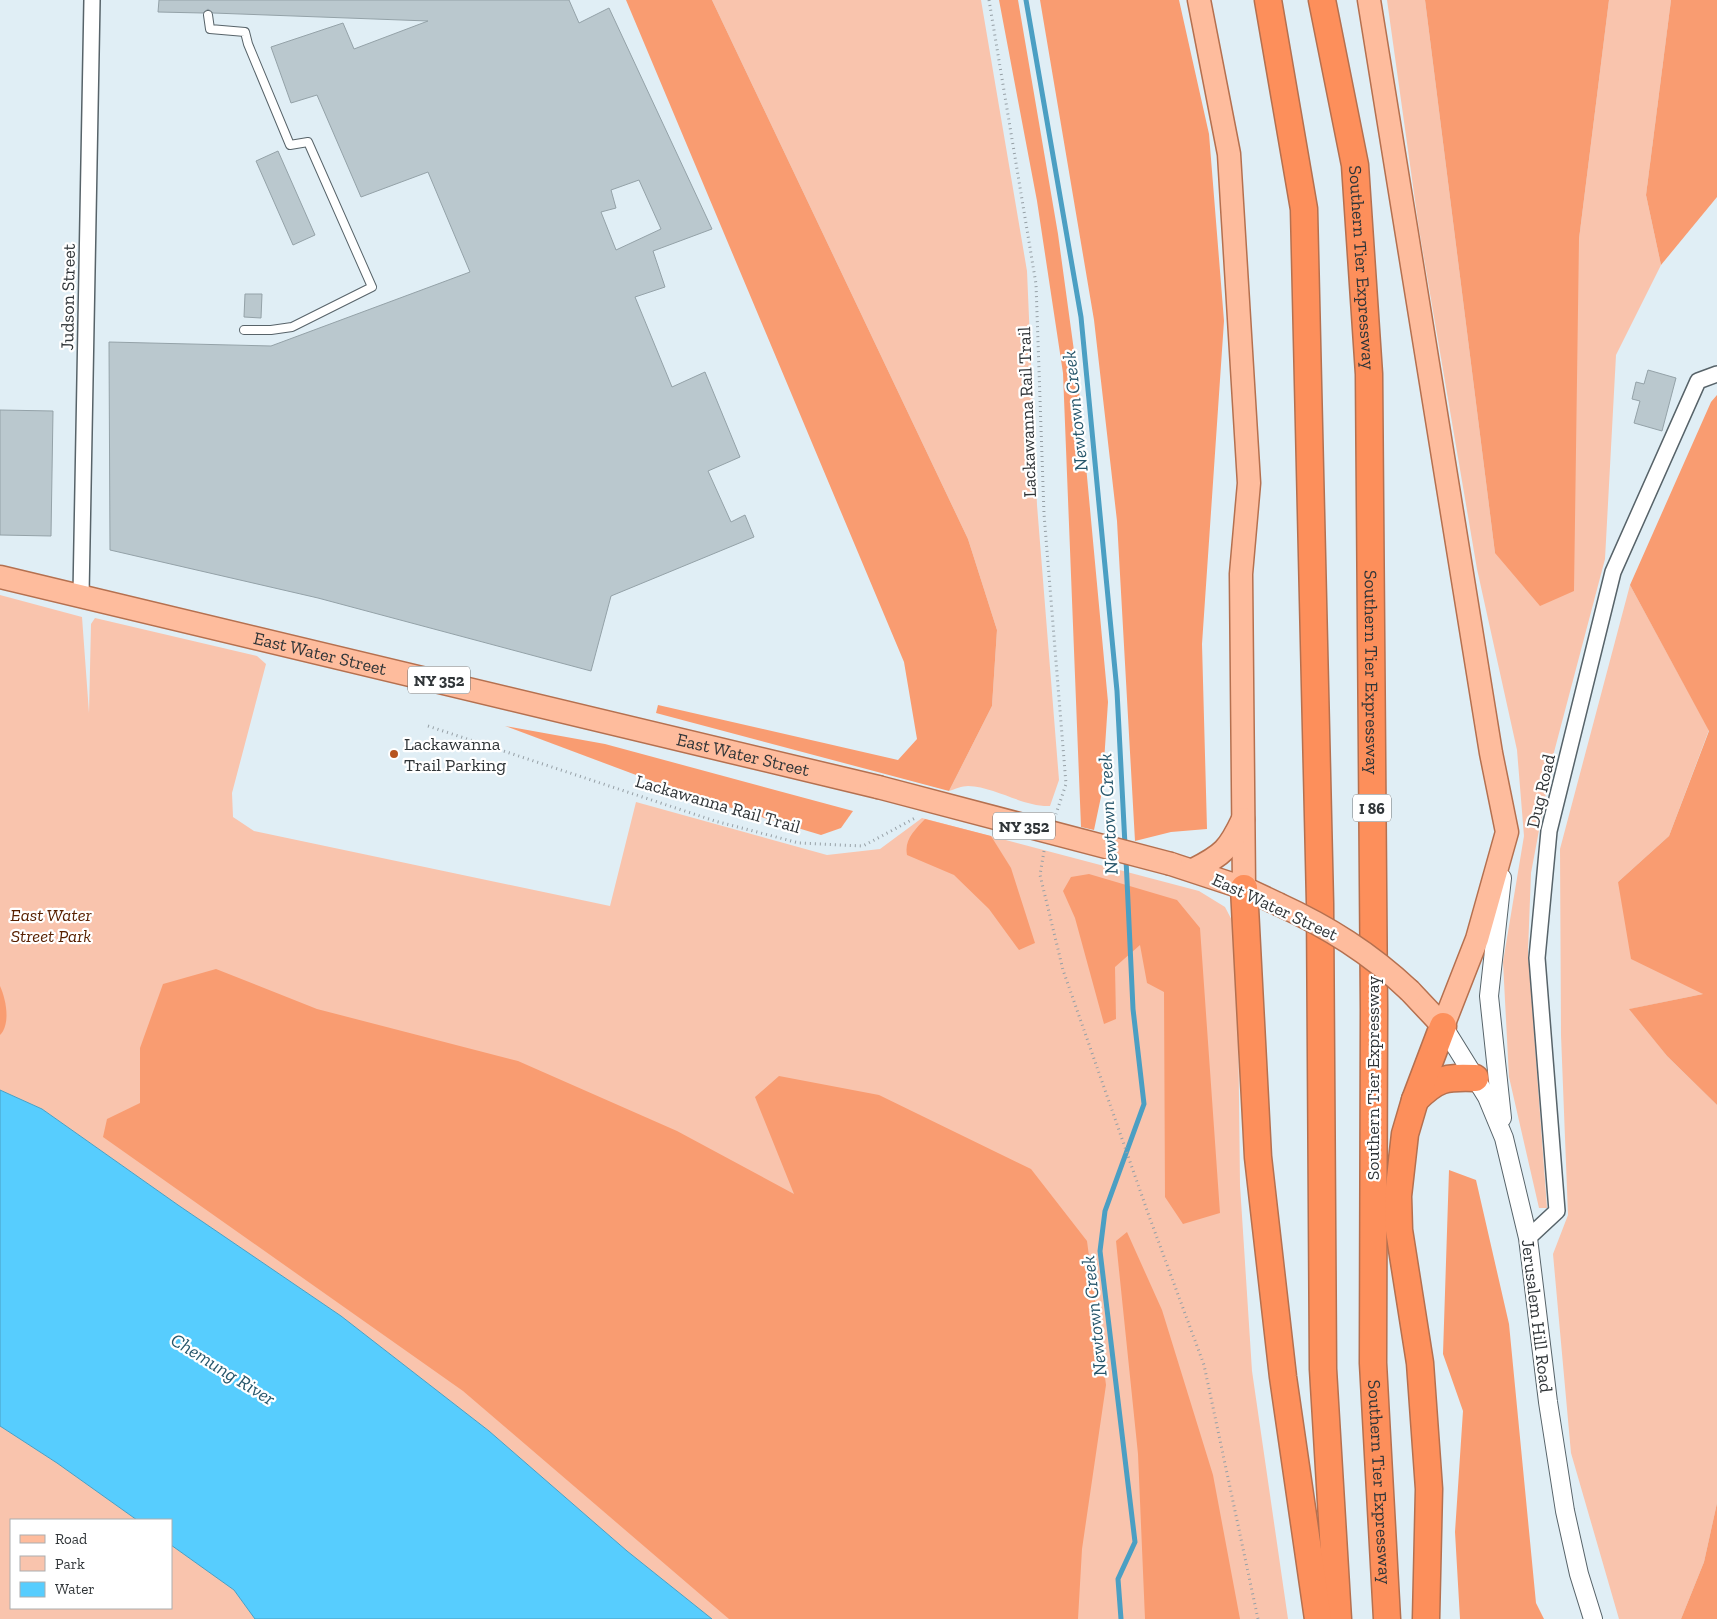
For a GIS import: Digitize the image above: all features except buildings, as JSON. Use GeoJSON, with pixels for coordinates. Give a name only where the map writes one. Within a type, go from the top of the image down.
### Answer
{"type":"FeatureCollection","features":[{"type":"Feature","properties":{"kind":"highway"},"geometry":{"type":"LineString","coordinates":[[1268,0],[1304,209],[1320,903],[1323,1369],[1338,1619]]}},
{"type":"Feature","properties":{"kind":"highway","name":"Southern Tier Expressway"},"geometry":{"type":"LineString","coordinates":[[1322,0],[1355,165],[1369,374],[1374,1009],[1373,1363],[1379,1503],[1387,1619]]}},
{"type":"Feature","properties":{"kind":"highway"},"geometry":{"type":"LineString","coordinates":[[1244,888],[1258,1156],[1283,1377],[1318,1619]]}},
{"type":"Feature","properties":{"kind":"highway"},"geometry":{"type":"LineString","coordinates":[[1426,1619],[1429,1489],[1420,1363],[1399,1230],[1398,1196],[1405,1134],[1415,1100],[1443,1026]]}},
{"type":"Feature","properties":{"kind":"highway"},"geometry":{"type":"LineString","coordinates":[[1415,1100],[1431,1084],[1442,1079],[1475,1078]]}},
{"type":"Feature","properties":{"kind":"main road"},"geometry":{"type":"LineString","coordinates":[[1199,0],[1229,154],[1248,473],[1242,574],[1244,888]]}},
{"type":"Feature","properties":{"kind":"main road"},"geometry":{"type":"LineString","coordinates":[[1369,0],[1491,753],[1507,832],[1477,939],[1443,1026]]}},
{"type":"Feature","properties":{"kind":"main road","name":"East Water Street"},"geometry":{"type":"LineString","coordinates":[[0,577],[878,787],[1193,870],[1244,888],[1334,931],[1384,966],[1443,1026]]}},
{"type":"Feature","properties":{"kind":"main road"},"geometry":{"type":"LineString","coordinates":[[1193,870],[1218,857],[1232,841],[1243,819]]}},
{"type":"Feature","properties":{"kind":"street","name":"Judson Street"},"geometry":{"type":"LineString","coordinates":[[81,595],[92,0]]}},
{"type":"Feature","properties":{"kind":"street","name":"Dug Road"},"geometry":{"type":"LineString","coordinates":[[1528,1238],[1558,1211],[1537,958],[1549,831],[1613,572],[1698,381],[1717,374]]}},
{"type":"Feature","properties":{"kind":"street"},"geometry":{"type":"LineString","coordinates":[[1504,1138],[1489,996],[1507,832]]}},
{"type":"Feature","properties":{"kind":"street","name":"Jerusalem Hill Road"},"geometry":{"type":"LineString","coordinates":[[1443,1026],[1487,1097],[1504,1138],[1528,1238],[1548,1402],[1565,1511],[1579,1574],[1593,1619]]}},
{"type":"Feature","properties":{"kind":"lane"},"geometry":{"type":"LineString","coordinates":[[208,15],[210,29],[245,32],[248,44],[290,145],[308,142],[372,287],[292,327],[271,330],[244,330]]}},
{"type":"Feature","properties":{"kind":"path","name":"Lackawanna Rail Trail"},"geometry":{"type":"LineString","coordinates":[[989,0],[1036,284],[1044,514],[1066,784],[1056,816]]}},
{"type":"Feature","properties":{"kind":"path","name":"Lackawanna Rail Trail"},"geometry":{"type":"LineString","coordinates":[[428,726],[715,822],[799,843],[863,846],[922,814]]}},
{"type":"Feature","properties":{"kind":"path"},"geometry":{"type":"LineString","coordinates":[[1044,850],[1040,875],[1064,970],[1148,1216],[1204,1365],[1258,1619]]}},
{"type":"Feature","properties":{"kind":"green space"},"geometry":{"type":"Polygon","coordinates":[[[712,0],[981,0],[1027,271],[1037,505],[1059,780],[1050,806],[1030,803],[978,787],[966,786],[949,791],[992,706],[997,630],[968,539],[712,0]]]}},
{"type":"Feature","properties":{"kind":"green space"},"geometry":{"type":"Polygon","coordinates":[[[1387,0],[1425,0],[1495,553],[1579,239],[1609,0],[1671,0],[1646,195],[1661,265],[1616,355],[1605,559],[1553,756],[1531,873],[1528,951],[1547,1208],[1539,1208],[1509,1077],[1503,962],[1524,836],[1517,750],[1477,569],[1419,229],[1387,0]]]}},
{"type":"Feature","properties":{"kind":"green space"},"geometry":{"type":"Polygon","coordinates":[[[1630,585],[1709,730],[1669,836],[1618,882],[1703,994],[1630,1009],[1667,1056],[1717,1105],[1717,1503],[1704,1562],[1681,1619],[1619,1619],[1571,1453],[1553,1254],[1568,1215],[1561,1035],[1560,849],[1630,585]]]}},
{"type":"Feature","properties":{"kind":"green space","name":"East Water Street Park"},"geometry":{"type":"Polygon","coordinates":[[[0,595],[82,617],[89,713],[91,624],[95,618],[257,656],[266,664],[232,793],[233,817],[254,831],[610,906],[636,802],[827,855],[880,849],[922,818],[1199,891],[1225,907],[1237,930],[1240,1185],[1252,1371],[1288,1619],[712,1619],[627,1551],[489,1431],[341,1316],[178,1205],[42,1109],[0,1090],[0,595]]]}},
{"type":"Feature","properties":{"kind":"green space"},"geometry":{"type":"Polygon","coordinates":[[[0,1426],[57,1463],[136,1519],[10,1519],[10,1609],[172,1609],[172,1546],[234,1590],[255,1619],[0,1619],[0,1426]]]}},
{"type":"Feature","properties":{"kind":"shaded area"},"geometry":{"type":"Polygon","coordinates":[[[626,0],[712,0],[968,539],[997,630],[992,706],[949,791],[656,713],[658,705],[898,760],[917,739],[904,662],[626,0]]]}},
{"type":"Feature","properties":{"kind":"shaded area"},"geometry":{"type":"Polygon","coordinates":[[[999,0],[1018,0],[1058,234],[1078,380],[1108,702],[1102,792],[1094,830],[1081,827],[1063,373],[1037,201],[999,0]]]}},
{"type":"Feature","properties":{"kind":"shaded area"},"geometry":{"type":"Polygon","coordinates":[[[1040,0],[1179,0],[1209,134],[1224,321],[1202,644],[1207,829],[1171,832],[1135,841],[1117,521],[1094,320],[1040,0]]]}},
{"type":"Feature","properties":{"kind":"shaded area"},"geometry":{"type":"Polygon","coordinates":[[[1425,0],[1609,0],[1579,239],[1574,591],[1540,606],[1495,553],[1425,0]]]}},
{"type":"Feature","properties":{"kind":"shaded area"},"geometry":{"type":"Polygon","coordinates":[[[1671,0],[1717,0],[1717,197],[1661,265],[1646,195],[1671,0]]]}},
{"type":"Feature","properties":{"kind":"shaded area"},"geometry":{"type":"Polygon","coordinates":[[[1717,395],[1717,1105],[1667,1056],[1629,1009],[1703,994],[1631,959],[1618,882],[1669,836],[1709,731],[1630,585],[1711,402],[1717,395]]]}},
{"type":"Feature","properties":{"kind":"shaded area"},"geometry":{"type":"Polygon","coordinates":[[[505,726],[605,744],[853,811],[841,828],[821,835],[695,797],[505,726]]]}},
{"type":"Feature","properties":{"kind":"shaded area"},"geometry":{"type":"Polygon","coordinates":[[[925,819],[991,836],[1011,868],[1035,943],[1019,950],[989,909],[954,875],[907,855],[909,839],[925,819]]]}},
{"type":"Feature","properties":{"kind":"shaded area"},"geometry":{"type":"Polygon","coordinates":[[[1089,874],[1177,900],[1200,928],[1220,1213],[1183,1224],[1165,1197],[1164,992],[1147,983],[1140,945],[1115,967],[1116,1019],[1104,1024],[1075,918],[1063,891],[1071,877],[1089,874]]]}},
{"type":"Feature","properties":{"kind":"shaded area"},"geometry":{"type":"Polygon","coordinates":[[[216,969],[317,1009],[518,1061],[677,1131],[794,1194],[755,1097],[779,1076],[879,1095],[1031,1169],[1087,1241],[1106,1385],[1082,1549],[1078,1619],[729,1619],[463,1391],[103,1137],[107,1119],[140,1103],[140,1048],[163,984],[216,969]]]}},
{"type":"Feature","properties":{"kind":"shaded area"},"geometry":{"type":"Polygon","coordinates":[[[0,986],[6,1004],[6,1018],[0,1035],[0,986]]]}},
{"type":"Feature","properties":{"kind":"shaded area"},"geometry":{"type":"Polygon","coordinates":[[[1449,1170],[1476,1180],[1509,1324],[1536,1603],[1544,1619],[1460,1619],[1455,1532],[1463,1411],[1443,1354],[1449,1170]]]}},
{"type":"Feature","properties":{"kind":"shaded area"},"geometry":{"type":"Polygon","coordinates":[[[1127,1232],[1162,1310],[1213,1475],[1240,1619],[1145,1619],[1138,1454],[1116,1241],[1127,1232]]]}},
{"type":"Feature","properties":{"kind":"shaded area"},"geometry":{"type":"Polygon","coordinates":[[[1717,1503],[1717,1619],[1681,1619],[1704,1562],[1717,1503]]]}},
{"type":"Feature","properties":{"kind":"water","name":"Chemung River"},"geometry":{"type":"Polygon","coordinates":[[[0,1090],[42,1109],[178,1205],[341,1316],[489,1431],[627,1551],[712,1619],[255,1619],[234,1590],[172,1546],[172,1519],[136,1519],[57,1463],[0,1426],[0,1090]]]}},
{"type":"Feature","properties":{"kind":"waterway","name":"Newtown Creek"},"geometry":{"type":"LineString","coordinates":[[1026,0],[1081,317],[1117,691],[1125,845]]}},
{"type":"Feature","properties":{"kind":"waterway","name":"Newtown Creek"},"geometry":{"type":"LineString","coordinates":[[1121,1619],[1118,1579],[1135,1542],[1100,1251],[1105,1211],[1144,1104],[1133,1009],[1126,859]]}},
{"type":"Feature","properties":{"kind":"place","name":"Lackawanna Trail Parking"},"geometry":{"type":"Point","coordinates":[394,754]}}]}
